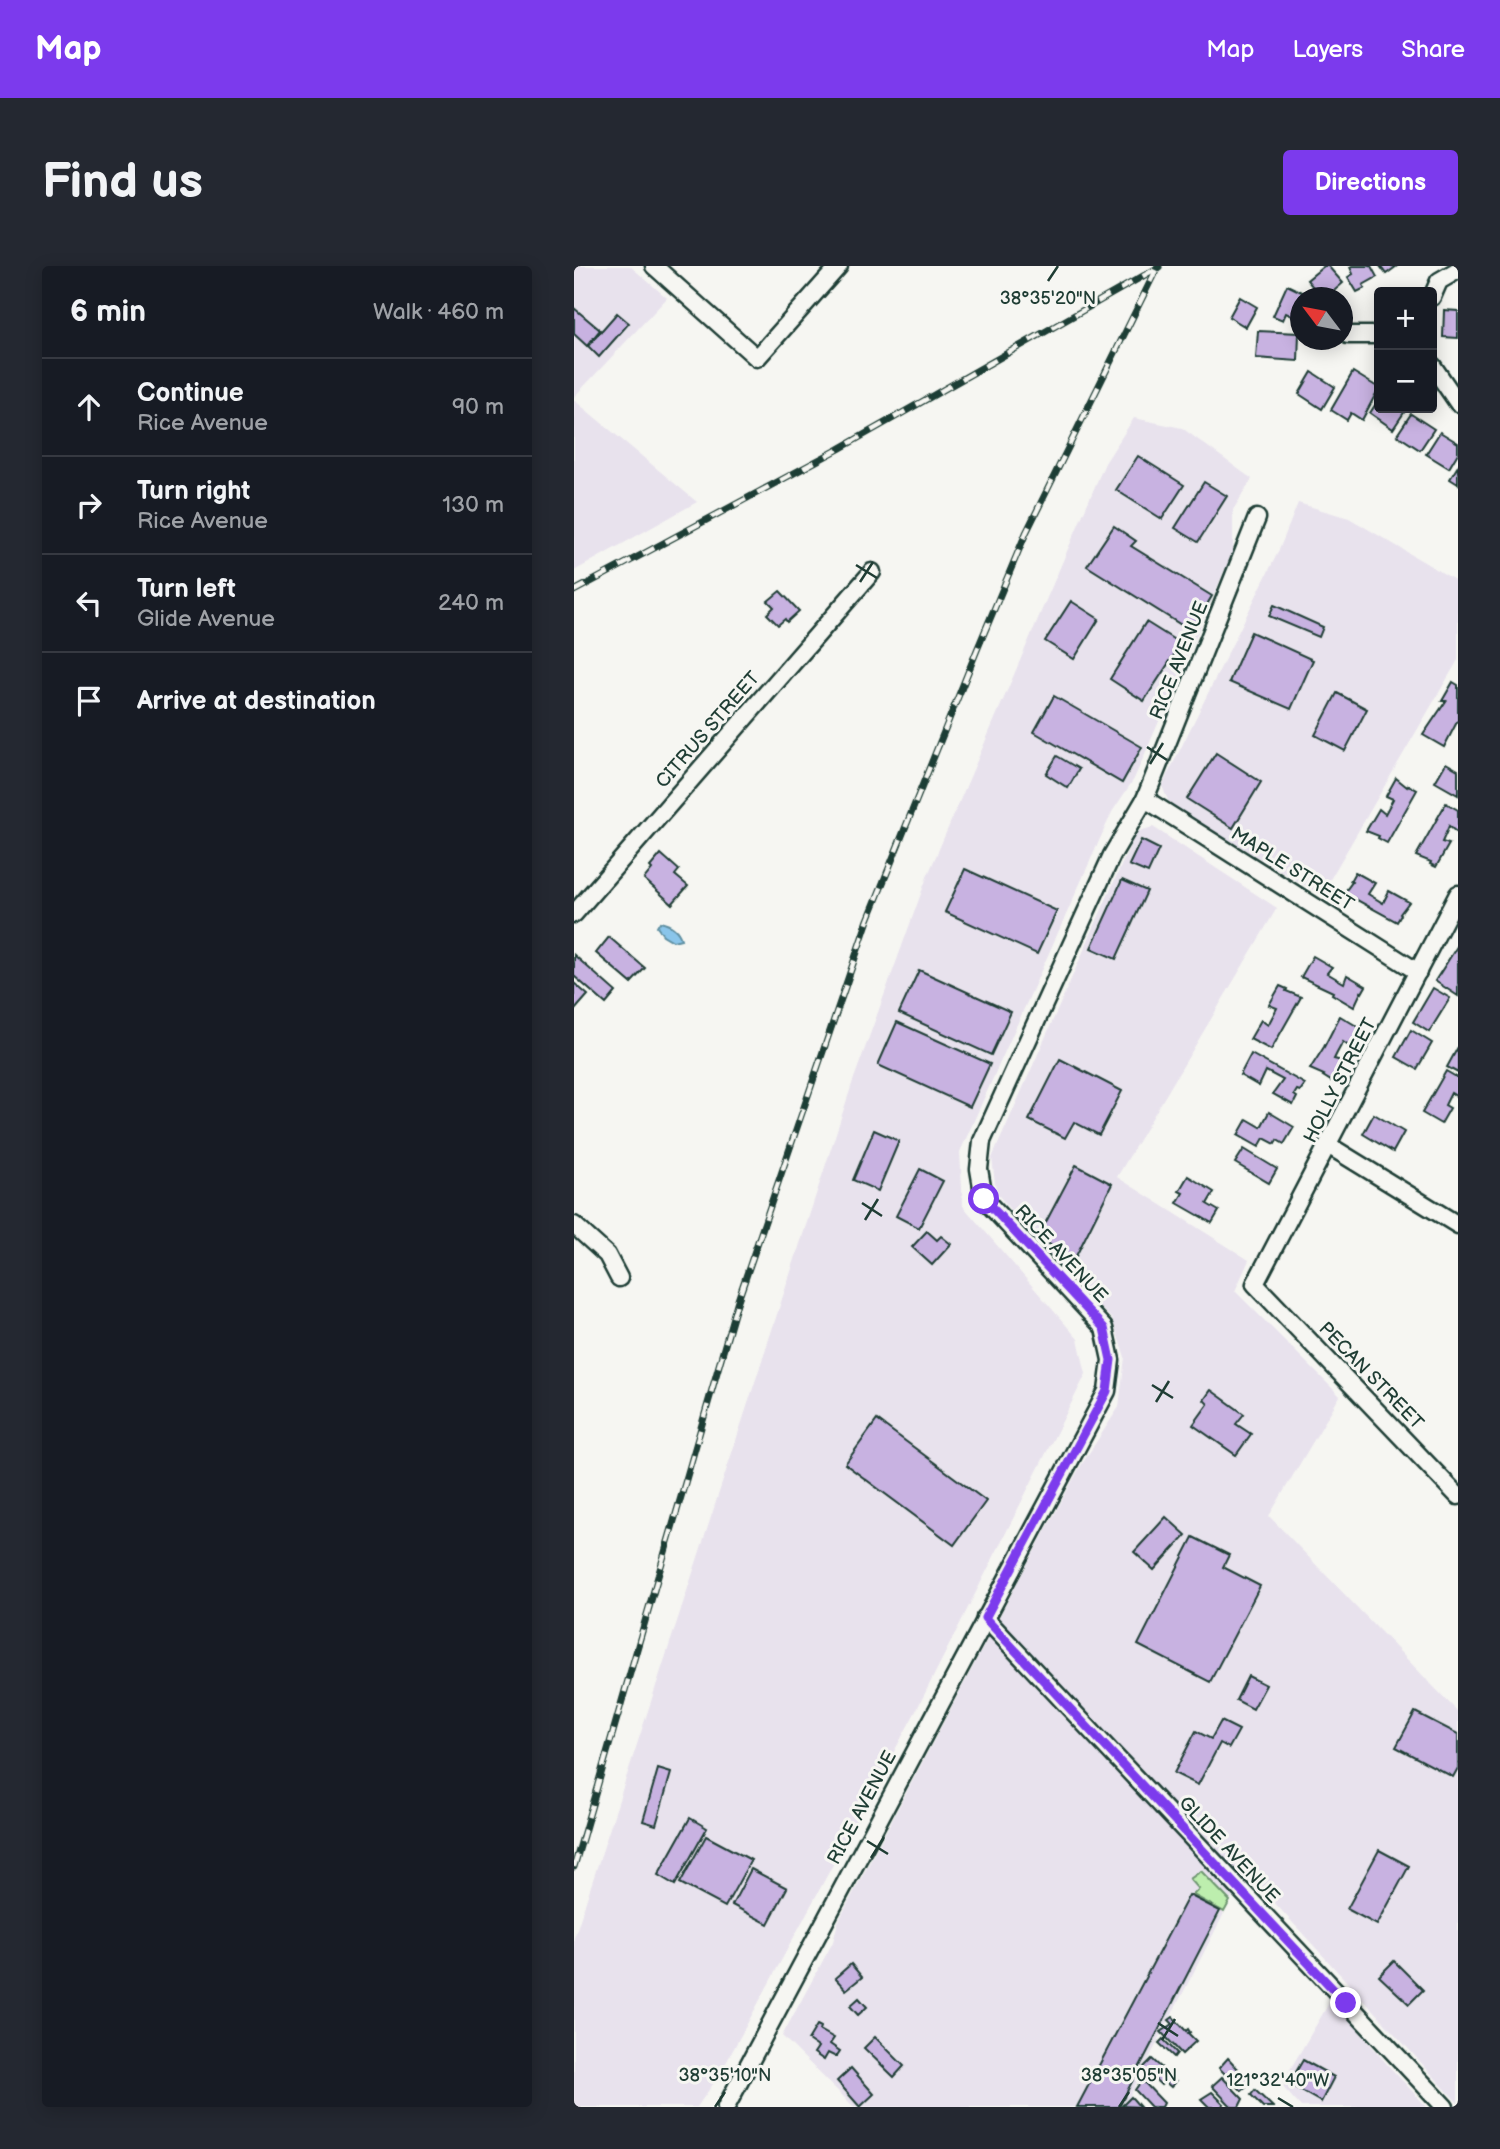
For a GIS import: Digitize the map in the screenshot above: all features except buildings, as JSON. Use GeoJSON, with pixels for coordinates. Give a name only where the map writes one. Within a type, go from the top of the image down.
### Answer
{"type":"FeatureCollection","features":[{"type":"Feature","properties":{"kind":"street"},"geometry":{"type":"LineString","coordinates":[[654,266],[757,358],[839,266]]}},
{"type":"Feature","properties":{"kind":"street"},"geometry":{"type":"LineString","coordinates":[[1437,287],[1439,281],[1458,270]]}},
{"type":"Feature","properties":{"kind":"street"},"geometry":{"type":"LineString","coordinates":[[1353,335],[1374,335]]}},
{"type":"Feature","properties":{"kind":"street"},"geometry":{"type":"LineString","coordinates":[[1437,372],[1458,403]]}},
{"type":"Feature","properties":{"kind":"street","name":"RICE AVENUE"},"geometry":{"type":"LineString","coordinates":[[726,2107],[1107,1391],[1111,1360],[1104,1328],[984,1199],[979,1169],[982,1141],[1112,855],[1145,799],[1257,518]]}},
{"type":"Feature","properties":{"kind":"street","name":"CITRUS STREET"},"geometry":{"type":"LineString","coordinates":[[574,915],[872,572]]}},
{"type":"Feature","properties":{"kind":"street","name":"MAPLE STREET"},"geometry":{"type":"LineString","coordinates":[[1145,799],[1418,972]]}},
{"type":"Feature","properties":{"kind":"street","name":"HOLLY STREET"},"geometry":{"type":"LineString","coordinates":[[1255,1284],[1458,894]]}},
{"type":"Feature","properties":{"kind":"street"},"geometry":{"type":"LineString","coordinates":[[1328,1145],[1458,1225]]}},
{"type":"Feature","properties":{"kind":"street"},"geometry":{"type":"LineString","coordinates":[[574,1225],[607,1255],[620,1278]]}},
{"type":"Feature","properties":{"kind":"street","name":"PECAN STREET"},"geometry":{"type":"LineString","coordinates":[[1255,1284],[1458,1496]]}},
{"type":"Feature","properties":{"kind":"street","name":"GLIDE AVENUE"},"geometry":{"type":"LineString","coordinates":[[985,1618],[1445,2107]]}},
{"type":"Feature","properties":{"kind":"shaded area"},"geometry":{"type":"Polygon","coordinates":[[[574,266],[630,266],[667,298],[574,397],[574,266]]]}},
{"type":"Feature","properties":{"kind":"shaded area"},"geometry":{"type":"Polygon","coordinates":[[[574,400],[697,502],[574,571],[574,400]]]}},
{"type":"Feature","properties":{"kind":"shaded area"},"geometry":{"type":"Polygon","coordinates":[[[1134,418],[1182,428],[1252,479],[1233,510],[1233,551],[1134,779],[1112,812],[960,1152],[963,1206],[1078,1339],[1086,1374],[917,1709],[720,2074],[697,2107],[574,2107],[574,1938],[852,1084],[927,877],[1105,463],[1134,418]]]}},
{"type":"Feature","properties":{"kind":"shaded area"},"geometry":{"type":"Polygon","coordinates":[[[1298,503],[1349,518],[1458,582],[1458,660],[1321,895],[1170,805],[1162,786],[1279,550],[1298,503]]]}},
{"type":"Feature","properties":{"kind":"shaded area"},"geometry":{"type":"Polygon","coordinates":[[[1153,827],[1277,908],[1117,1177],[1249,1260],[1235,1291],[1340,1396],[1269,1516],[1458,1712],[1458,2103],[1249,1875],[1233,1896],[1124,2107],[854,2107],[782,2036],[833,1942],[838,1922],[1016,1585],[1080,1467],[1119,1407],[1125,1357],[1112,1319],[1047,1256],[996,1192],[992,1158],[1136,832],[1153,827]]]}},
{"type":"Feature","properties":{"kind":"shaded area"},"geometry":{"type":"Polygon","coordinates":[[[1332,1998],[1427,2107],[1301,2107],[1281,2085],[1332,1998]]]}},
{"type":"Feature","properties":{"kind":"green space"},"geometry":{"type":"Polygon","coordinates":[[[1201,1871],[1230,1901],[1224,1912],[1193,1895],[1199,1889],[1190,1879],[1201,1871]]]}},
{"type":"Feature","properties":{"kind":"water"},"geometry":{"type":"Polygon","coordinates":[[[660,922],[678,932],[681,939],[673,941],[663,935],[657,927],[660,922]]]}},
{"type":"Feature","properties":{"kind":"railway"},"geometry":{"type":"LineString","coordinates":[[574,1867],[737,1303],[868,920],[1026,533],[1158,266]]}},
{"type":"Feature","properties":{"kind":"railway"},"geometry":{"type":"LineString","coordinates":[[574,591],[839,449],[1159,267]]}},
{"type":"Feature","properties":{"kind":"route"},"geometry":{"type":"LineString","coordinates":[[984,1199],[1104,1328],[1111,1360],[1107,1391],[985,1618],[1346,2003]]}}]}
